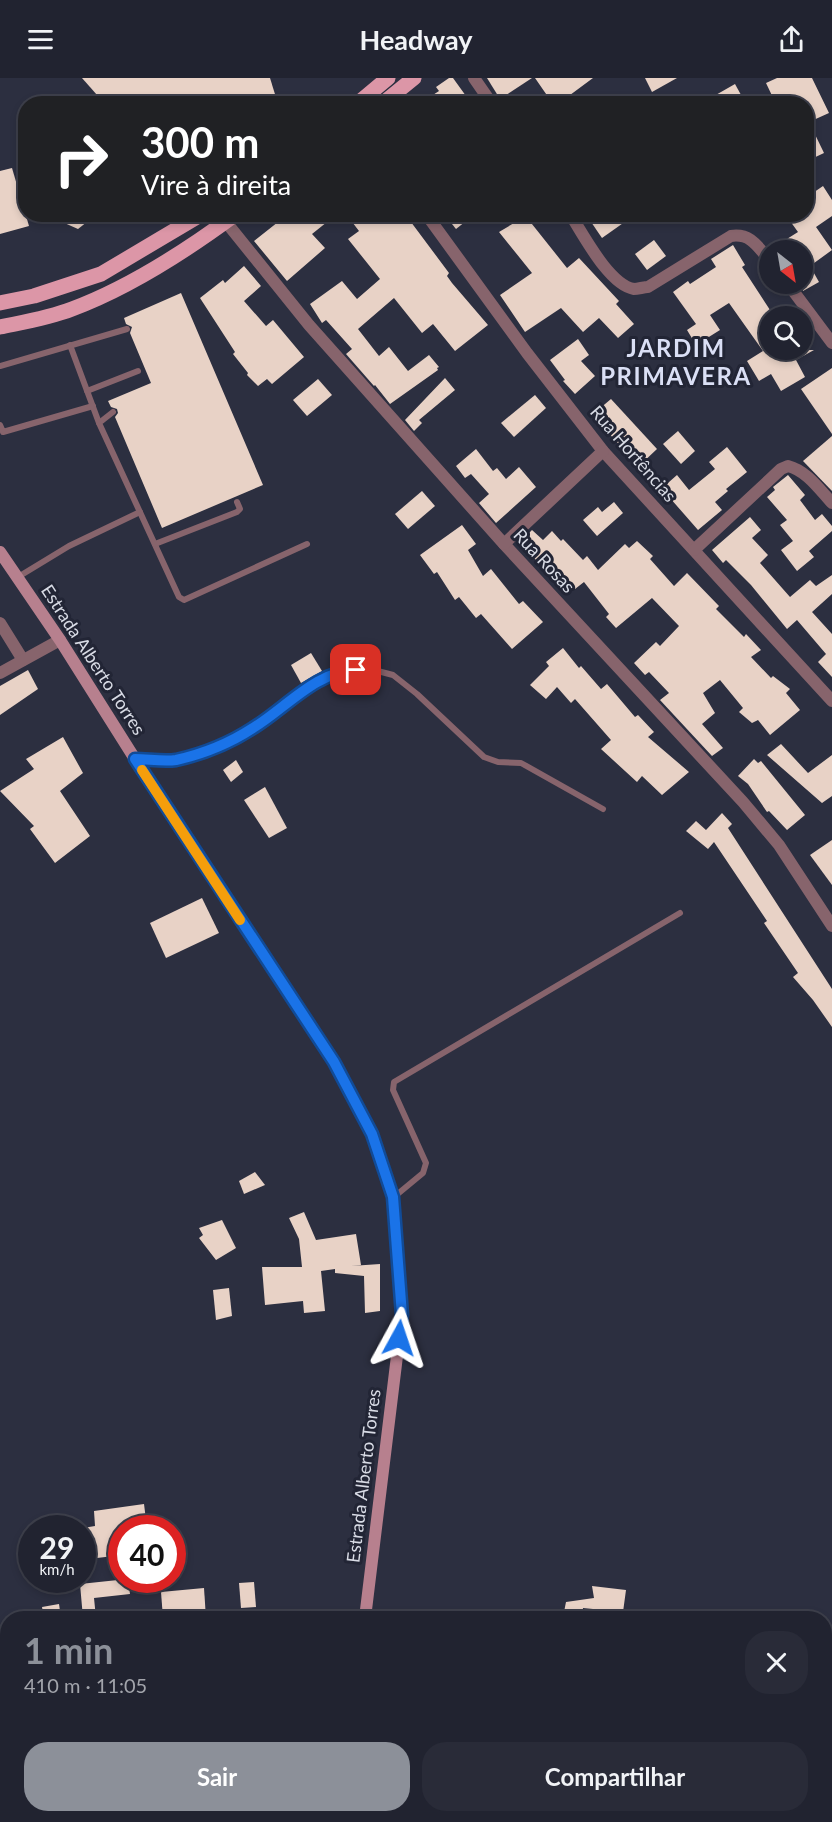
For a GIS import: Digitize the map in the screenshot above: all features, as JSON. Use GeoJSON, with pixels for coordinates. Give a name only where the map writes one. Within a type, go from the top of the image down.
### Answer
{"type":"FeatureCollection","features":[{"type":"Feature","properties":{"kind":"main road"},"geometry":{"type":"LineString","coordinates":[[367,96],[388,78]]}},
{"type":"Feature","properties":{"kind":"main road"},"geometry":{"type":"LineString","coordinates":[[392,96],[414,78]]}},
{"type":"Feature","properties":{"kind":"main road"},"geometry":{"type":"LineString","coordinates":[[0,303],[34,296],[101,274],[189,222]]}},
{"type":"Feature","properties":{"kind":"main road"},"geometry":{"type":"LineString","coordinates":[[0,327],[70,310],[113,292],[159,266],[225,222]]}},
{"type":"Feature","properties":{"kind":"street"},"geometry":{"type":"LineString","coordinates":[[474,78],[486,96]]}},
{"type":"Feature","properties":{"kind":"street","name":"Rua Rosas"},"geometry":{"type":"LineString","coordinates":[[234,222],[309,325],[504,544],[743,801],[779,845],[832,926]]}},
{"type":"Feature","properties":{"kind":"street","name":"Rua Hortências"},"geometry":{"type":"LineString","coordinates":[[432,222],[527,353],[603,451],[832,701]]}},
{"type":"Feature","properties":{"kind":"street"},"geometry":{"type":"LineString","coordinates":[[575,222],[610,274],[621,284],[634,289],[648,287],[731,236],[749,237],[759,248]]}},
{"type":"Feature","properties":{"kind":"street"},"geometry":{"type":"LineString","coordinates":[[795,294],[832,343]]}},
{"type":"Feature","properties":{"kind":"street"},"geometry":{"type":"LineString","coordinates":[[504,544],[603,451]]}},
{"type":"Feature","properties":{"kind":"street"},"geometry":{"type":"LineString","coordinates":[[694,550],[781,469],[788,466],[797,468],[806,474],[832,503]]}},
{"type":"Feature","properties":{"kind":"street","name":"Estrada Alberto Torres"},"geometry":{"type":"LineString","coordinates":[[0,552],[60,640],[135,759],[334,1062],[372,1134],[393,1197],[402,1315],[366,1611]]}},
{"type":"Feature","properties":{"kind":"street"},"geometry":{"type":"LineString","coordinates":[[0,623],[23,660]]}},
{"type":"Feature","properties":{"kind":"street"},"geometry":{"type":"LineString","coordinates":[[0,673],[60,640]]}},
{"type":"Feature","properties":{"kind":"lane"},"geometry":{"type":"LineString","coordinates":[[0,366],[127,329]]}},
{"type":"Feature","properties":{"kind":"lane"},"geometry":{"type":"LineString","coordinates":[[70,345],[99,423],[179,597],[184,600],[307,544]]}},
{"type":"Feature","properties":{"kind":"lane"},"geometry":{"type":"LineString","coordinates":[[87,391],[138,370]]}},
{"type":"Feature","properties":{"kind":"lane"},"geometry":{"type":"LineString","coordinates":[[0,425],[3,432],[93,406]]}},
{"type":"Feature","properties":{"kind":"lane"},"geometry":{"type":"LineString","coordinates":[[99,423],[113,412]]}},
{"type":"Feature","properties":{"kind":"lane"},"geometry":{"type":"LineString","coordinates":[[155,544],[237,512],[240,509],[237,502]]}},
{"type":"Feature","properties":{"kind":"lane"},"geometry":{"type":"LineString","coordinates":[[18,577],[69,546],[140,512]]}},
{"type":"Feature","properties":{"kind":"lane"},"geometry":{"type":"LineString","coordinates":[[135,759],[174,760],[213,749],[253,729],[311,686],[342,670],[370,669],[393,675],[409,687],[484,757],[498,762],[521,763],[603,809]]}},
{"type":"Feature","properties":{"kind":"lane"},"geometry":{"type":"LineString","coordinates":[[393,1197],[423,1173],[426,1163],[393,1090],[394,1082],[680,913]]}},
{"type":"Feature","properties":{"kind":"building"},"geometry":{"type":"Polygon","coordinates":[[[82,78],[270,78],[276,96],[98,96],[82,78]]]}},
{"type":"Feature","properties":{"kind":"building"},"geometry":{"type":"Polygon","coordinates":[[[449,78],[453,78],[466,96],[431,96],[439,91],[436,87],[449,78]]]}},
{"type":"Feature","properties":{"kind":"building"},"geometry":{"type":"Polygon","coordinates":[[[487,78],[532,78],[505,96],[498,96],[487,78]]]}},
{"type":"Feature","properties":{"kind":"building"},"geometry":{"type":"Polygon","coordinates":[[[535,78],[593,78],[569,96],[547,96],[535,78]]]}},
{"type":"Feature","properties":{"kind":"building"},"geometry":{"type":"Polygon","coordinates":[[[645,78],[677,78],[652,92],[645,78]]]}},
{"type":"Feature","properties":{"kind":"building"},"geometry":{"type":"Polygon","coordinates":[[[777,78],[812,78],[829,113],[814,120],[814,96],[772,96],[766,83],[777,78]]]}},
{"type":"Feature","properties":{"kind":"building"},"geometry":{"type":"Polygon","coordinates":[[[735,84],[742,96],[714,96],[735,84]]]}},
{"type":"Feature","properties":{"kind":"building"},"geometry":{"type":"Polygon","coordinates":[[[814,132],[824,153],[814,158],[814,132]]]}},
{"type":"Feature","properties":{"kind":"building"},"geometry":{"type":"Polygon","coordinates":[[[12,168],[18,188],[18,222],[28,222],[29,226],[0,234],[0,171],[12,168]]]}},
{"type":"Feature","properties":{"kind":"building"},"geometry":{"type":"Polygon","coordinates":[[[823,186],[832,200],[832,216],[816,227],[832,250],[813,264],[813,240],[785,240],[798,232],[791,222],[814,222],[814,192],[823,186]]]}},
{"type":"Feature","properties":{"kind":"building"},"geometry":{"type":"Polygon","coordinates":[[[62,222],[87,222],[78,229],[62,222]]]}},
{"type":"Feature","properties":{"kind":"building"},"geometry":{"type":"Polygon","coordinates":[[[278,222],[327,222],[312,234],[325,248],[287,281],[254,241],[278,222]]]}},
{"type":"Feature","properties":{"kind":"building"},"geometry":{"type":"Polygon","coordinates":[[[352,222],[411,222],[449,273],[447,276],[452,283],[488,325],[455,351],[433,324],[422,333],[394,298],[358,329],[379,356],[389,347],[408,371],[429,355],[439,367],[390,404],[346,354],[352,349],[326,320],[322,323],[310,304],[342,281],[357,299],[380,279],[348,239],[359,231],[352,222]]]}},
{"type":"Feature","properties":{"kind":"building"},"geometry":{"type":"Polygon","coordinates":[[[450,222],[465,222],[456,229],[450,222]]]}},
{"type":"Feature","properties":{"kind":"building"},"geometry":{"type":"Polygon","coordinates":[[[530,222],[567,268],[579,258],[619,301],[616,304],[634,324],[618,338],[599,318],[583,332],[561,308],[525,332],[500,295],[532,273],[499,232],[514,223],[530,222]]]}},
{"type":"Feature","properties":{"kind":"building"},"geometry":{"type":"Polygon","coordinates":[[[591,222],[625,222],[602,238],[591,222]]]}},
{"type":"Feature","properties":{"kind":"building"},"geometry":{"type":"Polygon","coordinates":[[[654,240],[666,256],[647,270],[635,254],[654,240]]]}},
{"type":"Feature","properties":{"kind":"building"},"geometry":{"type":"Polygon","coordinates":[[[733,245],[745,265],[742,267],[767,306],[759,306],[759,345],[729,303],[710,315],[720,330],[696,345],[687,330],[696,324],[673,292],[688,281],[690,284],[716,267],[711,259],[733,245]]]}},
{"type":"Feature","properties":{"kind":"building"},"geometry":{"type":"Polygon","coordinates":[[[244,266],[261,286],[244,301],[266,326],[273,320],[304,357],[272,384],[267,379],[258,386],[247,375],[248,373],[233,354],[235,352],[200,298],[223,280],[225,283],[244,266]]]}},
{"type":"Feature","properties":{"kind":"building"},"geometry":{"type":"Polygon","coordinates":[[[813,271],[819,282],[813,285],[813,271]]]}},
{"type":"Feature","properties":{"kind":"building"},"geometry":{"type":"Polygon","coordinates":[[[181,293],[263,485],[162,528],[115,417],[118,413],[117,409],[111,407],[108,401],[151,383],[130,333],[132,327],[126,324],[124,318],[181,293]]]}},
{"type":"Feature","properties":{"kind":"building"},"geometry":{"type":"Polygon","coordinates":[[[578,339],[589,355],[581,361],[595,376],[575,394],[563,381],[565,380],[550,360],[578,339]]]}},
{"type":"Feature","properties":{"kind":"building"},"geometry":{"type":"Polygon","coordinates":[[[759,354],[759,360],[796,360],[805,377],[781,391],[771,374],[759,381],[747,361],[759,354]]]}},
{"type":"Feature","properties":{"kind":"building"},"geometry":{"type":"Polygon","coordinates":[[[832,368],[832,434],[801,389],[832,368]]]}},
{"type":"Feature","properties":{"kind":"building"},"geometry":{"type":"Polygon","coordinates":[[[445,378],[455,390],[419,420],[422,423],[414,431],[405,420],[445,378]]]}},
{"type":"Feature","properties":{"kind":"building"},"geometry":{"type":"Polygon","coordinates":[[[318,379],[332,395],[307,416],[293,400],[318,379]]]}},
{"type":"Feature","properties":{"kind":"building"},"geometry":{"type":"Polygon","coordinates":[[[535,395],[546,408],[514,437],[501,423],[535,395]]]}},
{"type":"Feature","properties":{"kind":"building"},"geometry":{"type":"Polygon","coordinates":[[[611,399],[657,449],[639,466],[592,415],[611,399]]]}},
{"type":"Feature","properties":{"kind":"building"},"geometry":{"type":"Polygon","coordinates":[[[678,431],[695,451],[681,464],[663,444],[678,431]]]}},
{"type":"Feature","properties":{"kind":"building"},"geometry":{"type":"Polygon","coordinates":[[[832,436],[832,491],[803,461],[832,436]]]}},
{"type":"Feature","properties":{"kind":"building"},"geometry":{"type":"Polygon","coordinates":[[[727,447],[747,472],[726,489],[728,491],[715,502],[722,510],[698,530],[660,490],[677,475],[689,490],[715,469],[709,462],[727,447]]]}},
{"type":"Feature","properties":{"kind":"building"},"geometry":{"type":"Polygon","coordinates":[[[476,449],[493,471],[497,468],[506,479],[519,467],[536,487],[496,523],[479,503],[489,494],[471,474],[465,478],[456,466],[476,449]]]}},
{"type":"Feature","properties":{"kind":"building"},"geometry":{"type":"Polygon","coordinates":[[[788,475],[805,495],[800,500],[815,520],[822,514],[832,526],[832,531],[809,551],[814,557],[797,571],[781,550],[793,541],[780,525],[787,520],[767,497],[775,490],[773,487],[788,475]]]}},
{"type":"Feature","properties":{"kind":"building"},"geometry":{"type":"Polygon","coordinates":[[[422,491],[435,506],[408,529],[395,514],[422,491]]]}},
{"type":"Feature","properties":{"kind":"building"},"geometry":{"type":"Polygon","coordinates":[[[614,502],[623,513],[597,536],[583,520],[598,507],[602,512],[614,502]]]}},
{"type":"Feature","properties":{"kind":"building"},"geometry":{"type":"Polygon","coordinates":[[[750,517],[761,530],[752,538],[768,555],[760,563],[790,597],[810,580],[816,586],[832,575],[832,594],[812,612],[832,634],[832,677],[818,662],[826,654],[797,620],[787,629],[751,585],[726,560],[723,563],[712,550],[750,517]]]}},
{"type":"Feature","properties":{"kind":"building"},"geometry":{"type":"Polygon","coordinates":[[[462,525],[476,544],[468,550],[483,576],[491,569],[519,604],[523,601],[543,622],[512,649],[481,614],[476,618],[459,597],[455,600],[437,572],[434,574],[420,555],[462,525]]]}},
{"type":"Feature","properties":{"kind":"building"},"geometry":{"type":"Polygon","coordinates":[[[532,530],[543,540],[552,531],[583,560],[587,556],[598,570],[625,544],[629,548],[637,541],[653,556],[650,559],[674,586],[687,573],[719,606],[716,609],[744,637],[746,634],[761,650],[751,657],[771,678],[773,676],[790,689],[786,693],[800,710],[770,735],[758,720],[752,723],[739,712],[743,708],[720,680],[703,693],[715,713],[702,724],[723,748],[712,756],[660,700],[669,693],[649,672],[645,675],[634,663],[656,642],[660,646],[679,626],[652,598],[616,628],[606,617],[609,614],[584,582],[575,589],[562,573],[557,577],[539,558],[536,560],[519,543],[532,530]]]}},
{"type":"Feature","properties":{"kind":"building"},"geometry":{"type":"Polygon","coordinates":[[[563,648],[579,668],[581,666],[601,689],[607,684],[635,717],[638,715],[654,732],[648,737],[689,772],[662,795],[642,776],[637,782],[601,749],[611,740],[575,699],[571,703],[557,687],[546,699],[530,685],[549,666],[546,662],[563,648]]]}},
{"type":"Feature","properties":{"kind":"building"},"geometry":{"type":"Polygon","coordinates":[[[311,653],[322,671],[301,683],[291,665],[311,653]]]}},
{"type":"Feature","properties":{"kind":"building"},"geometry":{"type":"Polygon","coordinates":[[[28,670],[38,689],[0,715],[0,686],[28,670]]]}},
{"type":"Feature","properties":{"kind":"building"},"geometry":{"type":"Polygon","coordinates":[[[63,737],[83,773],[60,791],[90,836],[55,863],[30,829],[34,826],[0,791],[34,769],[26,759],[63,737]]]}},
{"type":"Feature","properties":{"kind":"building"},"geometry":{"type":"Polygon","coordinates":[[[781,744],[808,773],[832,755],[832,796],[822,803],[767,755],[781,744]]]}},
{"type":"Feature","properties":{"kind":"building"},"geometry":{"type":"Polygon","coordinates":[[[754,759],[758,763],[761,761],[805,815],[787,830],[769,811],[767,812],[748,784],[738,776],[754,759]]]}},
{"type":"Feature","properties":{"kind":"building"},"geometry":{"type":"Polygon","coordinates":[[[236,760],[243,772],[231,782],[223,770],[236,760]]]}},
{"type":"Feature","properties":{"kind":"building"},"geometry":{"type":"Polygon","coordinates":[[[265,787],[287,828],[269,838],[244,800],[265,787]]]}},
{"type":"Feature","properties":{"kind":"building"},"geometry":{"type":"Polygon","coordinates":[[[722,813],[732,824],[728,828],[832,989],[832,1027],[793,977],[798,973],[764,923],[767,921],[714,842],[708,849],[686,831],[696,821],[706,830],[722,813]]]}},
{"type":"Feature","properties":{"kind":"building"},"geometry":{"type":"Polygon","coordinates":[[[832,840],[832,885],[810,855],[832,840]]]}},
{"type":"Feature","properties":{"kind":"building"},"geometry":{"type":"Polygon","coordinates":[[[202,898],[219,933],[166,958],[150,923],[202,898]]]}},
{"type":"Feature","properties":{"kind":"building"},"geometry":{"type":"Polygon","coordinates":[[[255,1172],[265,1185],[244,1194],[239,1181],[255,1172]]]}},
{"type":"Feature","properties":{"kind":"building"},"geometry":{"type":"Polygon","coordinates":[[[304,1212],[316,1240],[356,1234],[361,1265],[351,1266],[380,1264],[380,1311],[365,1313],[364,1276],[335,1273],[335,1269],[321,1271],[325,1311],[304,1313],[303,1301],[265,1305],[262,1267],[302,1267],[299,1239],[289,1218],[304,1212]]]}},
{"type":"Feature","properties":{"kind":"building"},"geometry":{"type":"Polygon","coordinates":[[[222,1220],[236,1248],[216,1260],[199,1238],[203,1235],[199,1228],[222,1220]]]}},
{"type":"Feature","properties":{"kind":"building"},"geometry":{"type":"Polygon","coordinates":[[[229,1288],[232,1316],[216,1320],[213,1290],[229,1288]]]}},
{"type":"Feature","properties":{"kind":"building"},"geometry":{"type":"Polygon","coordinates":[[[144,1504],[145,1515],[108,1515],[108,1557],[97,1558],[94,1511],[144,1504]]]}},
{"type":"Feature","properties":{"kind":"building"},"geometry":{"type":"Polygon","coordinates":[[[108,1581],[108,1593],[130,1593],[94,1598],[95,1611],[82,1611],[81,1593],[96,1593],[96,1582],[108,1581]]]}},
{"type":"Feature","properties":{"kind":"building"},"geometry":{"type":"Polygon","coordinates":[[[254,1582],[256,1607],[241,1608],[239,1583],[254,1582]]]}},
{"type":"Feature","properties":{"kind":"building"},"geometry":{"type":"Polygon","coordinates":[[[592,1586],[626,1590],[623,1611],[583,1608],[583,1611],[564,1611],[566,1602],[594,1598],[592,1586]]]}},
{"type":"Feature","properties":{"kind":"building"},"geometry":{"type":"Polygon","coordinates":[[[204,1588],[206,1611],[162,1611],[161,1593],[186,1593],[186,1590],[204,1588]]]}},
{"type":"Feature","properties":{"kind":"building"},"geometry":{"type":"Polygon","coordinates":[[[59,1604],[60,1611],[43,1611],[42,1607],[59,1604]]]}},
{"type":"Feature","properties":{"kind":"slow traffic"},"geometry":{"type":"LineString","coordinates":[[142,770],[240,920]]}},
{"type":"Feature","properties":{"kind":"district","name":"JARDIM PRIMAVERA"},"geometry":{"type":"Point","coordinates":[676,363]}},
{"type":"Feature","properties":{"kind":"route"},"geometry":{"type":"LineString","coordinates":[[356,670],[342,670],[311,686],[253,729],[213,749],[174,760],[135,759],[334,1062],[372,1134],[393,1197],[402,1315],[399,1338]]}}]}
